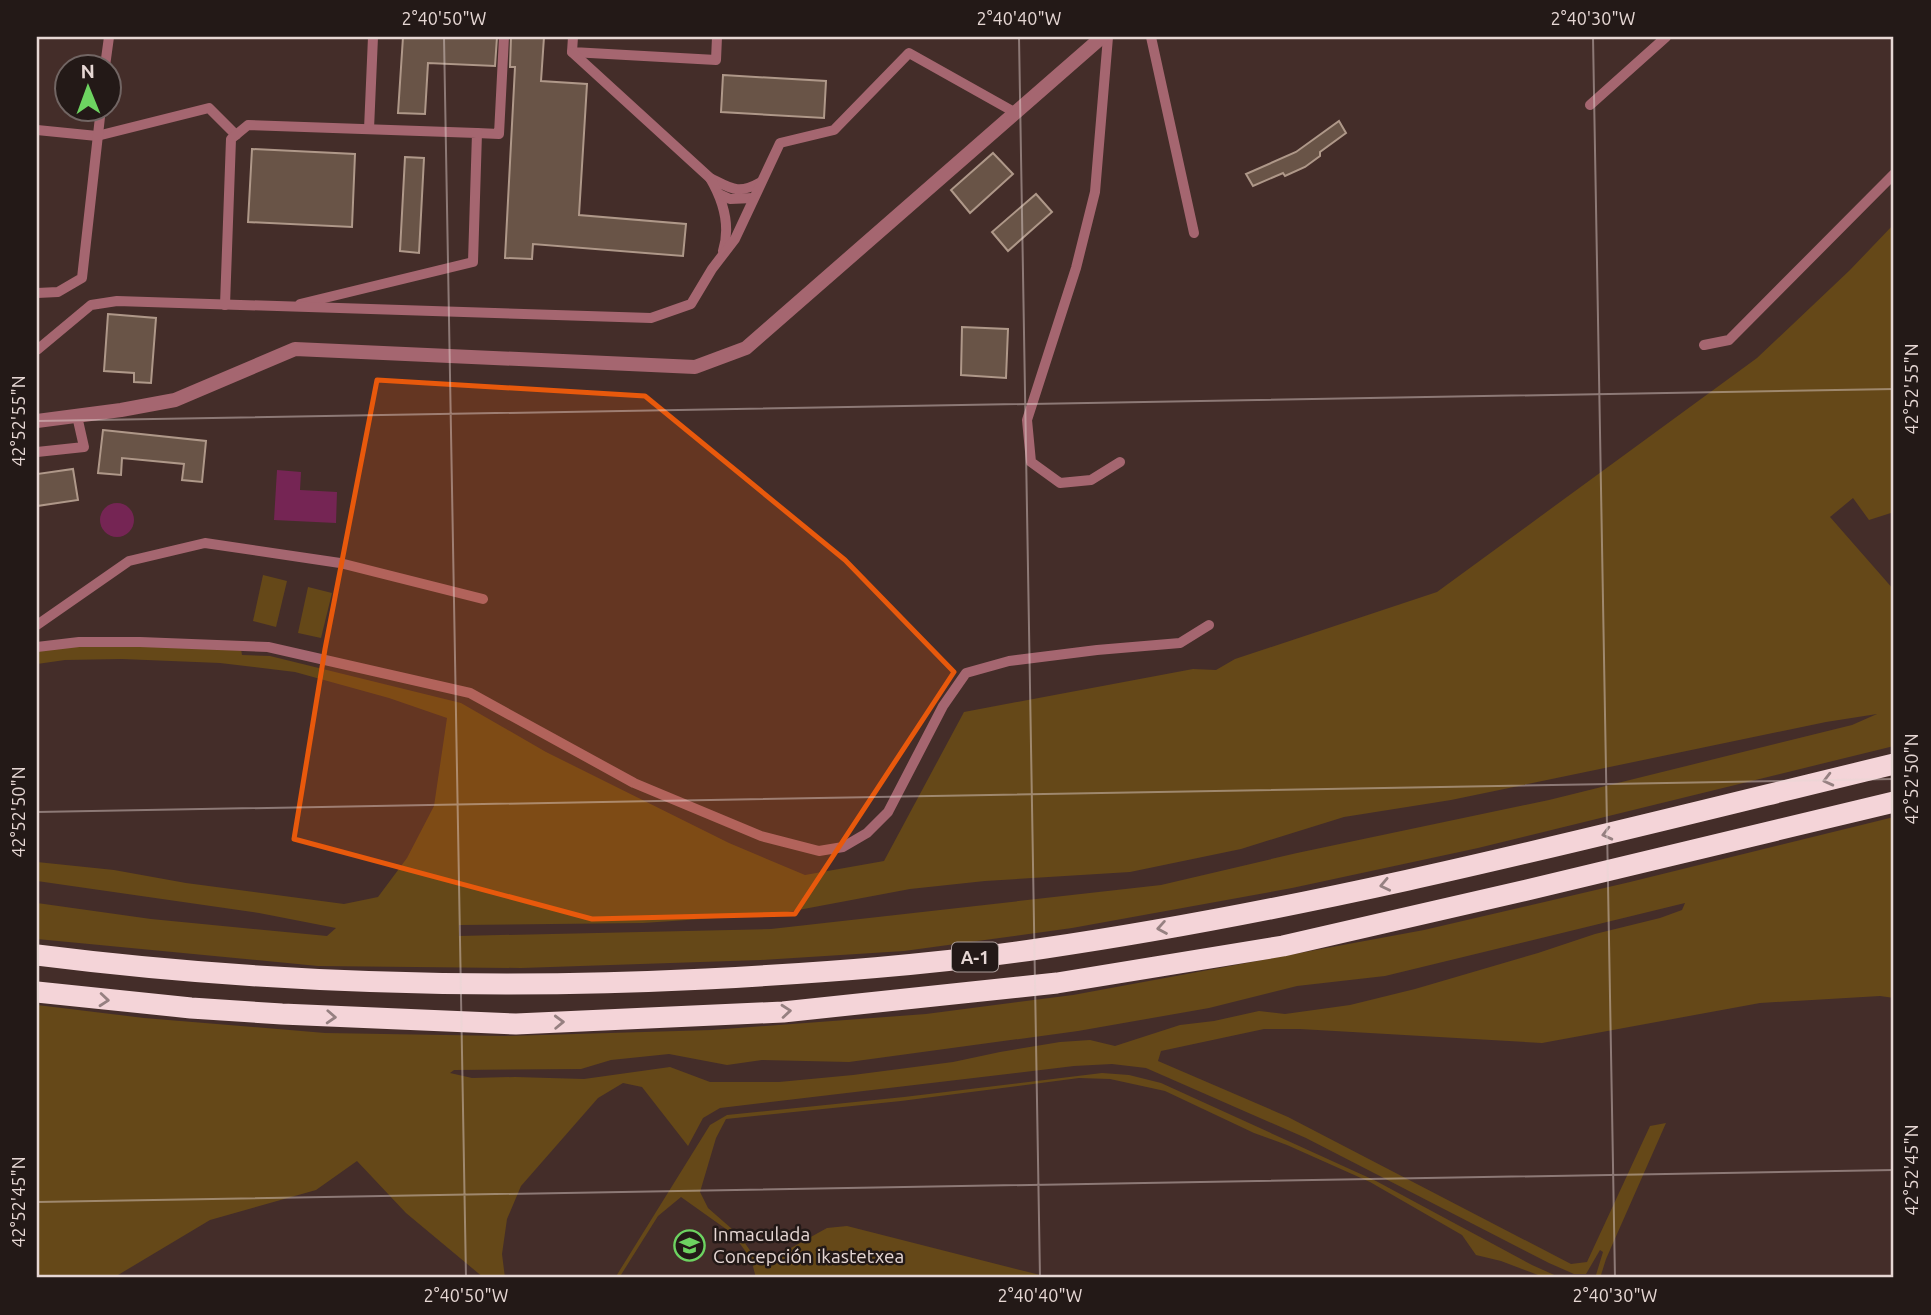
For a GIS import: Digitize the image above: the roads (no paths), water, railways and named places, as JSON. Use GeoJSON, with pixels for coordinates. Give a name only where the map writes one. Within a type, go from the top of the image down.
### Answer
{"type":"FeatureCollection","features":[{"type":"Feature","properties":{"kind":"highway","name":"A-1"},"geometry":{"type":"LineString","coordinates":[[37,955],[280,978],[408,984],[514,985],[655,982],[787,975],[924,963],[1045,948],[1286,906],[1510,857],[1894,764]]}},
{"type":"Feature","properties":{"kind":"highway","name":"A-1"},"geometry":{"type":"LineString","coordinates":[[37,992],[166,1006],[269,1013],[516,1024],[797,1010],[1057,983],[1283,946],[1894,802]]}},
{"type":"Feature","properties":{"kind":"street"},"geometry":{"type":"LineString","coordinates":[[37,421],[175,400],[296,349],[695,368],[746,348],[1101,37]]}},
{"type":"Feature","properties":{"kind":"lane"},"geometry":{"type":"LineString","coordinates":[[369,130],[373,37]]}},
{"type":"Feature","properties":{"kind":"lane"},"geometry":{"type":"LineString","coordinates":[[225,305],[231,139],[248,125],[499,134],[504,37]]}},
{"type":"Feature","properties":{"kind":"lane"},"geometry":{"type":"LineString","coordinates":[[572,52],[573,37]]}},
{"type":"Feature","properties":{"kind":"lane"},"geometry":{"type":"LineString","coordinates":[[572,52],[716,60],[717,37]]}},
{"type":"Feature","properties":{"kind":"lane"},"geometry":{"type":"LineString","coordinates":[[1108,37],[1095,192],[1076,268],[1027,421],[1031,462],[1060,483],[1091,480],[1121,462]]}},
{"type":"Feature","properties":{"kind":"lane"},"geometry":{"type":"LineString","coordinates":[[1151,37],[1194,233]]}},
{"type":"Feature","properties":{"kind":"lane"},"geometry":{"type":"LineString","coordinates":[[1590,105],[1666,37]]}},
{"type":"Feature","properties":{"kind":"lane"},"geometry":{"type":"LineString","coordinates":[[572,52],[710,178],[735,191],[748,189],[761,182]]}},
{"type":"Feature","properties":{"kind":"lane"},"geometry":{"type":"LineString","coordinates":[[37,350],[91,305],[117,301],[651,318],[691,304],[734,239],[780,143],[834,130],[909,53],[1016,113]]}},
{"type":"Feature","properties":{"kind":"lane"},"geometry":{"type":"LineString","coordinates":[[37,130],[97,136],[209,108],[236,135]]}},
{"type":"Feature","properties":{"kind":"lane"},"geometry":{"type":"LineString","coordinates":[[37,293],[58,292],[82,278],[98,122]]}},
{"type":"Feature","properties":{"kind":"lane"},"geometry":{"type":"LineString","coordinates":[[288,307],[473,262],[477,133]]}},
{"type":"Feature","properties":{"kind":"lane"},"geometry":{"type":"LineString","coordinates":[[1704,345],[1729,340],[1894,174]]}},
{"type":"Feature","properties":{"kind":"lane"},"geometry":{"type":"LineString","coordinates":[[710,178],[724,209],[725,244],[721,257]]}},
{"type":"Feature","properties":{"kind":"lane"},"geometry":{"type":"LineString","coordinates":[[719,194],[730,199],[754,198]]}},
{"type":"Feature","properties":{"kind":"lane"},"geometry":{"type":"LineString","coordinates":[[37,452],[84,447],[77,416]]}},
{"type":"Feature","properties":{"kind":"lane"},"geometry":{"type":"LineString","coordinates":[[37,625],[129,561],[205,543],[340,563],[483,599]]}},
{"type":"Feature","properties":{"kind":"lane"},"geometry":{"type":"LineString","coordinates":[[37,647],[91,642],[268,647],[470,693],[634,783],[761,836],[819,850],[842,847],[867,833],[888,812],[943,706],[966,673],[1009,661],[1180,643],[1209,625]]}},
{"type":"Feature","properties":{"kind":"place","name":"Inmaculada Concepción ikastetxea"},"geometry":{"type":"Point","coordinates":[690,1245]}}]}
